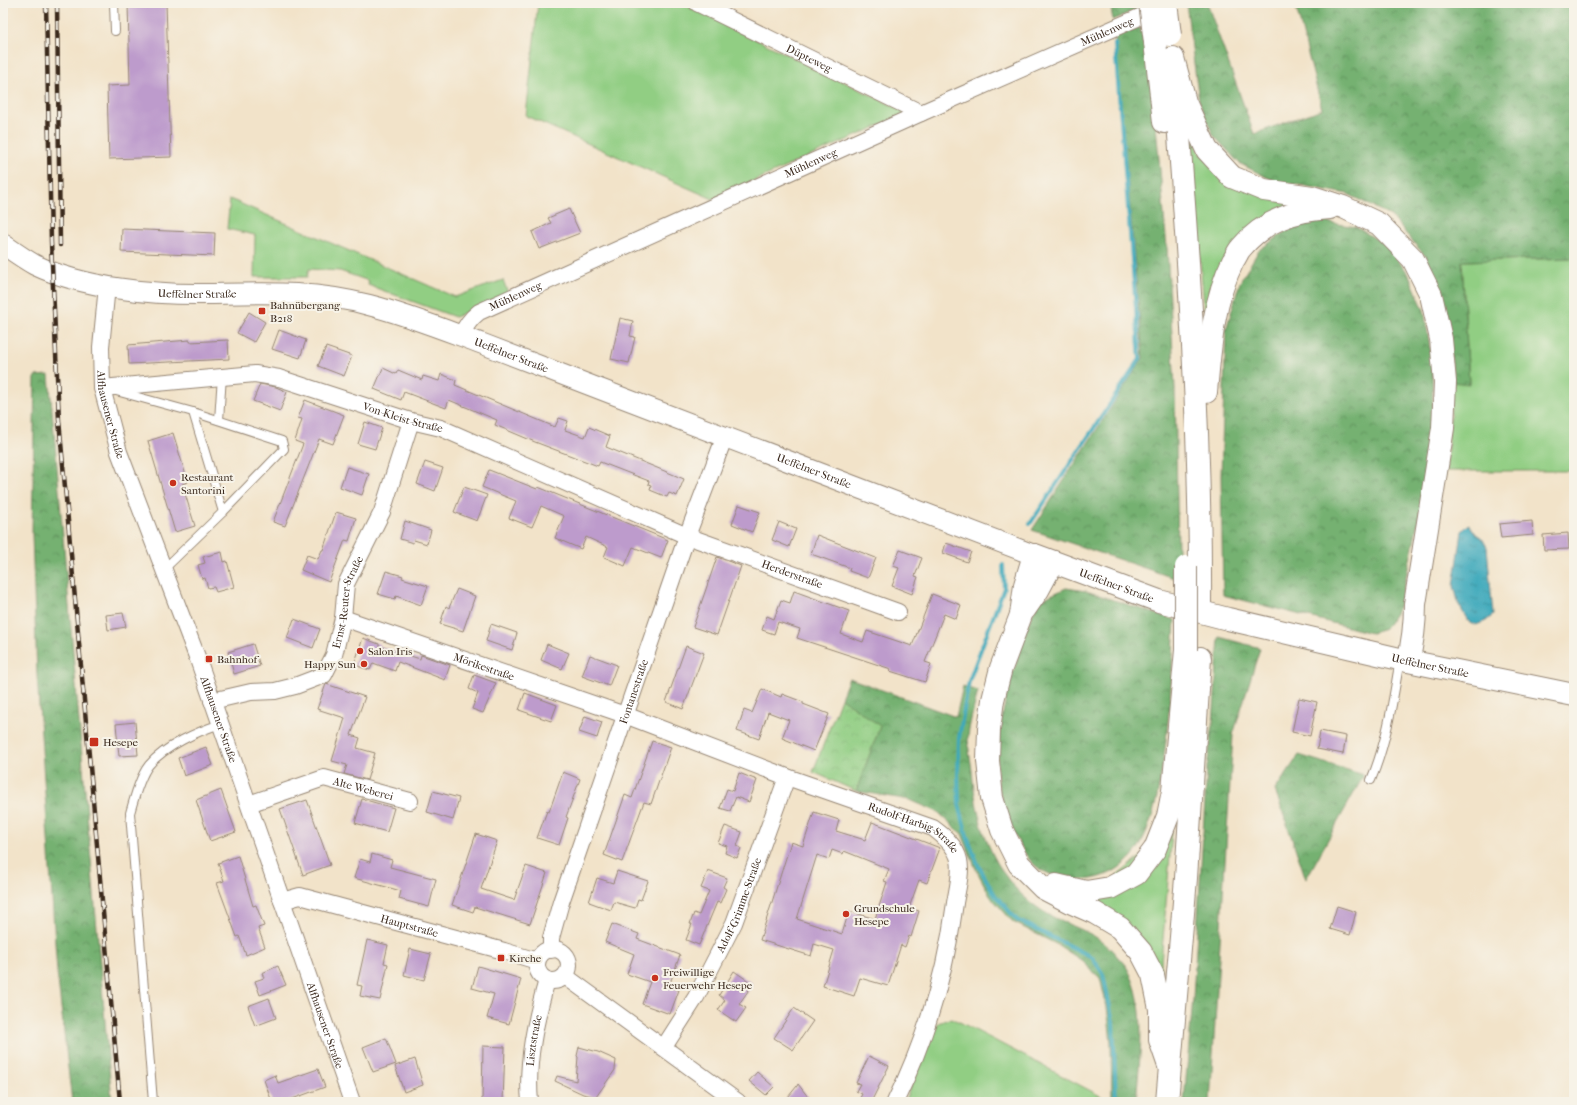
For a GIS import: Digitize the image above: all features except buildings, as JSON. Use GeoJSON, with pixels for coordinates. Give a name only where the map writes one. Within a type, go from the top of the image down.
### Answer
{"type":"FeatureCollection","features":[{"type":"Feature","properties":{"kind":"main road"},"geometry":{"type":"LineString","coordinates":[[1150,3],[1163,38],[1174,58],[1185,102],[1207,150],[1232,177],[1264,190],[1312,197],[1343,208],[1379,224],[1413,259],[1431,295],[1441,339],[1445,382],[1443,428],[1415,604],[1398,642],[1400,659]]}},
{"type":"Feature","properties":{"kind":"main road"},"geometry":{"type":"LineString","coordinates":[[1166,3],[1163,38],[1162,101],[1178,340],[1183,443],[1193,570]]}},
{"type":"Feature","properties":{"kind":"main road"},"geometry":{"type":"LineString","coordinates":[[1167,1102],[1186,878],[1182,793],[1193,654],[1193,570],[1197,435],[1188,253],[1174,58]]}},
{"type":"Feature","properties":{"kind":"main road"},"geometry":{"type":"LineString","coordinates":[[1197,435],[1205,406],[1216,308],[1226,275],[1240,249],[1257,231],[1281,218],[1310,209],[1343,208]]}},
{"type":"Feature","properties":{"kind":"main road"},"geometry":{"type":"LineString","coordinates":[[1043,559],[1038,590],[1021,615],[1001,668],[993,700],[989,729],[988,761],[992,798],[1002,830],[1019,864],[1043,888],[1095,913],[1120,928],[1141,952],[1153,975],[1160,1009],[1160,1040],[1169,1066]]}},
{"type":"Feature","properties":{"kind":"main road","name":"Ueffelner Straße"},"geometry":{"type":"LineString","coordinates":[[1043,559],[1167,603],[1228,620],[1574,696]]}},
{"type":"Feature","properties":{"kind":"main road"},"geometry":{"type":"LineString","coordinates":[[1029,873],[1061,887],[1086,892],[1110,888],[1136,874],[1155,849],[1168,816],[1182,793]]}},
{"type":"Feature","properties":{"kind":"street","name":"Düpteweg"},"geometry":{"type":"LineString","coordinates":[[697,3],[921,113]]}},
{"type":"Feature","properties":{"kind":"street","name":"Mühlenweg"},"geometry":{"type":"LineString","coordinates":[[461,336],[466,324],[479,312],[921,113],[1170,3]]}},
{"type":"Feature","properties":{"kind":"street","name":"Ueffelner Straße"},"geometry":{"type":"LineString","coordinates":[[3,244],[33,264],[53,272],[107,286],[135,290],[204,294],[276,292],[299,293],[333,296],[389,310],[725,436],[1043,559]]}},
{"type":"Feature","properties":{"kind":"street","name":"Alfhausener Straße"},"geometry":{"type":"LineString","coordinates":[[107,286],[101,347],[102,388],[119,452],[221,724],[352,1102]]}},
{"type":"Feature","properties":{"kind":"street","name":"Von-Kleist-Straße"},"geometry":{"type":"LineString","coordinates":[[102,388],[222,376],[255,374],[273,376],[412,421],[441,428],[687,536]]}},
{"type":"Feature","properties":{"kind":"street","name":"Ernst-Reuter-Straße"},"geometry":{"type":"LineString","coordinates":[[212,700],[236,694],[275,691],[295,686],[324,675],[334,655],[343,618],[346,584],[382,512],[412,421]]}},
{"type":"Feature","properties":{"kind":"street","name":"Fontanestraße"},"geometry":{"type":"LineString","coordinates":[[551,950],[552,930],[561,902],[687,536],[725,436]]}},
{"type":"Feature","properties":{"kind":"street","name":"Herderstraße"},"geometry":{"type":"LineString","coordinates":[[687,536],[898,612]]}},
{"type":"Feature","properties":{"kind":"street","name":"Mörikestraße"},"geometry":{"type":"LineString","coordinates":[[343,618],[625,715]]}},
{"type":"Feature","properties":{"kind":"street","name":"Rudolf-Harbig-Straße"},"geometry":{"type":"LineString","coordinates":[[625,715],[787,777],[933,828],[945,836],[954,848],[959,861],[959,877],[952,925],[942,974],[920,1046],[895,1102]]}},
{"type":"Feature","properties":{"kind":"street","name":"Adolf-Grimme-Straße"},"geometry":{"type":"LineString","coordinates":[[664,1047],[696,997],[734,923],[787,777]]}},
{"type":"Feature","properties":{"kind":"street","name":"Alte Weberei"},"geometry":{"type":"LineString","coordinates":[[248,804],[324,778],[410,801]]}},
{"type":"Feature","properties":{"kind":"street","name":"Hauptstraße"},"geometry":{"type":"LineString","coordinates":[[282,901],[300,896],[537,961]]}},
{"type":"Feature","properties":{"kind":"street"},"geometry":{"type":"LineString","coordinates":[[551,950],[558,950],[566,956],[569,967],[565,976],[555,981],[547,980],[541,977],[537,968],[537,961],[542,953],[551,950]]}},
{"type":"Feature","properties":{"kind":"street"},"geometry":{"type":"LineString","coordinates":[[565,976],[738,1102]]}},
{"type":"Feature","properties":{"kind":"street","name":"Lisztstraße"},"geometry":{"type":"LineString","coordinates":[[530,1102],[529,1090],[531,1050],[538,1011],[547,980]]}},
{"type":"Feature","properties":{"kind":"lane"},"geometry":{"type":"LineString","coordinates":[[114,3],[115,32]]}},
{"type":"Feature","properties":{"kind":"lane"},"geometry":{"type":"LineString","coordinates":[[219,420],[222,376]]}},
{"type":"Feature","properties":{"kind":"lane"},"geometry":{"type":"LineString","coordinates":[[102,388],[193,412],[282,441],[284,449],[223,512],[164,569]]}},
{"type":"Feature","properties":{"kind":"lane"},"geometry":{"type":"LineString","coordinates":[[193,412],[223,512]]}},
{"type":"Feature","properties":{"kind":"lane"},"geometry":{"type":"LineString","coordinates":[[1371,780],[1379,760],[1390,715],[1400,659]]}},
{"type":"Feature","properties":{"kind":"lane"},"geometry":{"type":"LineString","coordinates":[[153,1102],[130,813],[137,789],[149,765],[169,748],[203,730],[221,724]]}},
{"type":"Feature","properties":{"kind":"green space"},"geometry":{"type":"Polygon","coordinates":[[[538,3],[681,3],[908,113],[713,199],[526,116],[538,3]]]}},
{"type":"Feature","properties":{"kind":"green space"},"geometry":{"type":"Polygon","coordinates":[[[1110,3],[1138,3],[1137,9],[1113,20],[1110,3]]]}},
{"type":"Feature","properties":{"kind":"green space"},"geometry":{"type":"Polygon","coordinates":[[[1186,3],[1207,3],[1254,134],[1322,109],[1295,3],[1574,3],[1574,258],[1462,261],[1469,384],[1453,382],[1449,318],[1426,257],[1391,216],[1348,194],[1272,180],[1239,163],[1213,135],[1199,101],[1186,3]]]}},
{"type":"Feature","properties":{"kind":"green space"},"geometry":{"type":"Polygon","coordinates":[[[1140,27],[1150,59],[1167,248],[1175,388],[1178,551],[1174,559],[1174,578],[1032,530],[1143,358],[1115,36],[1140,27]]]}},
{"type":"Feature","properties":{"kind":"green space"},"geometry":{"type":"Polygon","coordinates":[[[1189,132],[1201,154],[1313,202],[1254,226],[1206,329],[1189,132]]]}},
{"type":"Feature","properties":{"kind":"green space"},"geometry":{"type":"Polygon","coordinates":[[[230,199],[455,297],[503,280],[508,293],[455,317],[368,285],[369,281],[340,271],[309,269],[307,277],[254,277],[255,235],[227,229],[230,199]]]}},
{"type":"Feature","properties":{"kind":"green space"},"geometry":{"type":"Polygon","coordinates":[[[1319,221],[1356,227],[1386,245],[1408,273],[1424,310],[1432,360],[1433,414],[1427,475],[1414,542],[1399,607],[1385,629],[1371,633],[1223,595],[1221,475],[1226,330],[1240,282],[1259,250],[1291,228],[1319,221]]]}},
{"type":"Feature","properties":{"kind":"green space"},"geometry":{"type":"Polygon","coordinates":[[[1574,258],[1574,471],[1446,471],[1453,382],[1469,383],[1462,261],[1574,258]]]}},
{"type":"Feature","properties":{"kind":"green space"},"geometry":{"type":"Polygon","coordinates":[[[49,375],[112,1102],[72,1102],[57,972],[37,675],[32,534],[35,376],[49,375]]]}},
{"type":"Feature","properties":{"kind":"green space"},"geometry":{"type":"Polygon","coordinates":[[[1066,588],[1086,591],[1175,620],[1165,751],[1157,799],[1149,826],[1136,852],[1119,868],[1106,875],[1084,880],[1063,878],[1049,874],[1037,867],[1030,860],[1023,850],[1010,824],[1001,796],[997,774],[998,746],[1005,704],[1023,639],[1030,620],[1042,600],[1066,588]]]}},
{"type":"Feature","properties":{"kind":"green space"},"geometry":{"type":"Polygon","coordinates":[[[1219,637],[1260,648],[1233,735],[1210,1102],[1184,1102],[1193,998],[1207,767],[1213,723],[1219,637]]]}},
{"type":"Feature","properties":{"kind":"green space"},"geometry":{"type":"Polygon","coordinates":[[[849,678],[956,717],[963,686],[978,691],[968,742],[975,793],[985,835],[1003,872],[1016,889],[1032,904],[1051,916],[1102,941],[1127,968],[1134,983],[1140,1016],[1141,1034],[1136,1102],[1112,1102],[1111,1042],[1107,1007],[1100,978],[1081,960],[1058,945],[1013,922],[990,896],[975,867],[962,834],[938,812],[910,800],[856,791],[880,726],[841,698],[849,678]]]}},
{"type":"Feature","properties":{"kind":"green space"},"geometry":{"type":"Polygon","coordinates":[[[841,698],[880,726],[856,791],[813,772],[841,698]]]}},
{"type":"Feature","properties":{"kind":"green space"},"geometry":{"type":"Polygon","coordinates":[[[1299,755],[1364,775],[1306,879],[1275,790],[1299,755]]]}},
{"type":"Feature","properties":{"kind":"green space"},"geometry":{"type":"Polygon","coordinates":[[[1172,832],[1160,975],[1089,898],[1172,832]]]}},
{"type":"Feature","properties":{"kind":"green space"},"geometry":{"type":"Polygon","coordinates":[[[952,1018],[1112,1102],[904,1102],[938,1023],[952,1018]]]}},
{"type":"Feature","properties":{"kind":"water"},"geometry":{"type":"Polygon","coordinates":[[[1469,524],[1476,534],[1482,538],[1487,547],[1493,615],[1486,621],[1476,625],[1468,621],[1459,605],[1454,586],[1462,531],[1469,524]]]}},
{"type":"Feature","properties":{"kind":"waterway"},"geometry":{"type":"LineString","coordinates":[[1030,524],[1140,359],[1115,44]]}},
{"type":"Feature","properties":{"kind":"waterway"},"geometry":{"type":"LineString","coordinates":[[1003,565],[1004,588],[969,681],[959,738],[959,804],[967,836],[979,867],[995,895],[1017,920],[1092,957],[1103,974],[1113,1022],[1116,1102]]}},
{"type":"Feature","properties":{"kind":"railway"},"geometry":{"type":"LineString","coordinates":[[46,3],[51,242],[59,420],[120,1102]]}},
{"type":"Feature","properties":{"kind":"railway"},"geometry":{"type":"LineString","coordinates":[[57,3],[60,245]]}},
{"type":"Feature","properties":{"kind":"place","name":"Bahnübergang B218"},"geometry":{"type":"Point","coordinates":[262,311]}},
{"type":"Feature","properties":{"kind":"place","name":"Restaurant Santorini"},"geometry":{"type":"Point","coordinates":[173,483]}},
{"type":"Feature","properties":{"kind":"place","name":"Salon Iris"},"geometry":{"type":"Point","coordinates":[360,651]}},
{"type":"Feature","properties":{"kind":"place","name":"Bahnhof"},"geometry":{"type":"Point","coordinates":[209,659]}},
{"type":"Feature","properties":{"kind":"place","name":"Happy Sun"},"geometry":{"type":"Point","coordinates":[364,664]}},
{"type":"Feature","properties":{"kind":"place","name":"Hesepe"},"geometry":{"type":"Point","coordinates":[94,742]}},
{"type":"Feature","properties":{"kind":"place","name":"Grundschule Hesepe"},"geometry":{"type":"Point","coordinates":[846,914]}},
{"type":"Feature","properties":{"kind":"place","name":"Kirche"},"geometry":{"type":"Point","coordinates":[501,958]}},
{"type":"Feature","properties":{"kind":"place","name":"Freiwillige Feuerwehr Hesepe"},"geometry":{"type":"Point","coordinates":[655,978]}}]}
